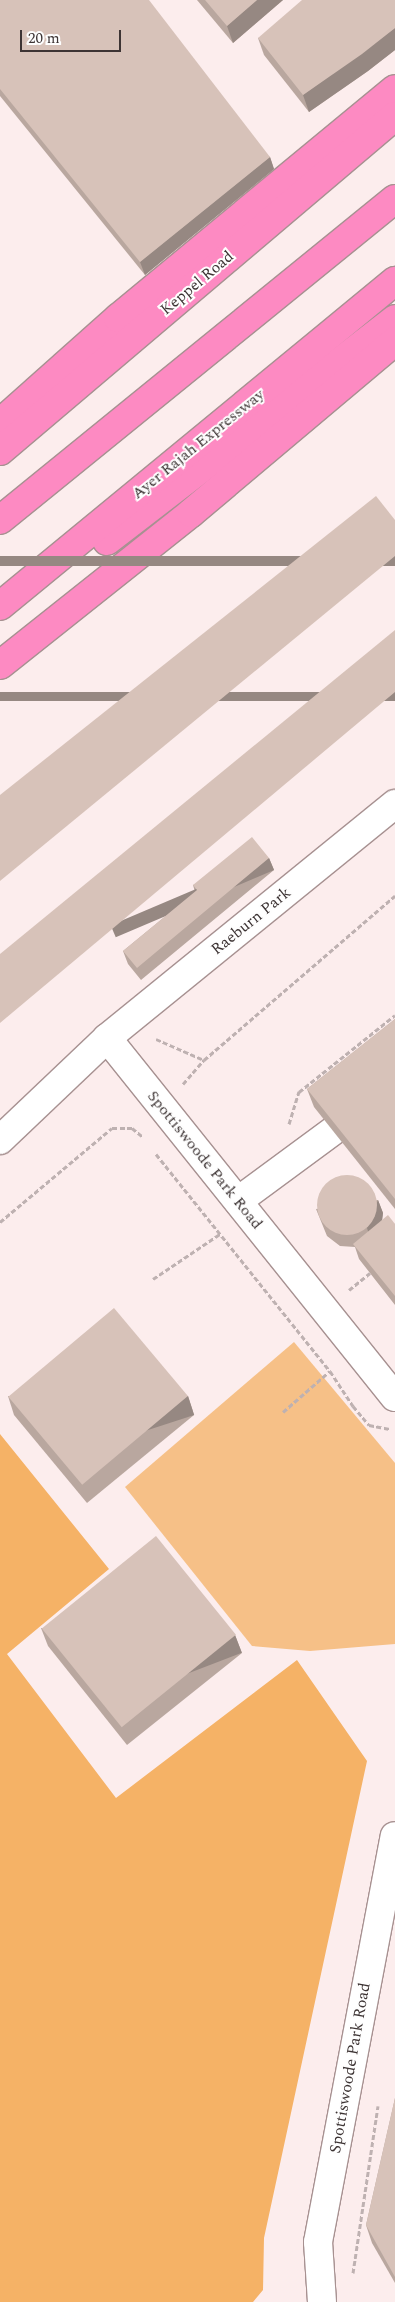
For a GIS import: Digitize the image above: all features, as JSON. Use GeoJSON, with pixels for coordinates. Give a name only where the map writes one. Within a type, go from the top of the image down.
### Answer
{"type":"FeatureCollection","features":[{"type":"Feature","properties":{"kind":"highway"},"geometry":{"type":"LineString","coordinates":[[0,423],[118,318],[395,89]]}},
{"type":"Feature","properties":{"kind":"highway","name":"Keppel Road"},"geometry":{"type":"LineString","coordinates":[[0,451],[395,116]]}},
{"type":"Feature","properties":{"kind":"highway"},"geometry":{"type":"LineString","coordinates":[[0,520],[395,199]]}},
{"type":"Feature","properties":{"kind":"highway","name":"Ayer Rajah Expressway"},"geometry":{"type":"LineString","coordinates":[[0,606],[395,281]]}},
{"type":"Feature","properties":{"kind":"highway"},"geometry":{"type":"LineString","coordinates":[[0,624],[395,319]]}},
{"type":"Feature","properties":{"kind":"highway"},"geometry":{"type":"LineString","coordinates":[[0,665],[191,513],[395,341]]}},
{"type":"Feature","properties":{"kind":"street","name":"Raeburn Park"},"geometry":{"type":"LineString","coordinates":[[116,1032],[395,804]]}},
{"type":"Feature","properties":{"kind":"street"},"geometry":{"type":"LineString","coordinates":[[0,1140],[116,1032]]}},
{"type":"Feature","properties":{"kind":"street","name":"Spottiswoode Park Road"},"geometry":{"type":"LineString","coordinates":[[116,1032],[238,1202],[395,1397]]}},
{"type":"Feature","properties":{"kind":"street"},"geometry":{"type":"LineString","coordinates":[[238,1202],[333,1131]]}},
{"type":"Feature","properties":{"kind":"street","name":"Spottiswoode Park Road"},"geometry":{"type":"LineString","coordinates":[[322,2302],[318,2242],[395,1836]]}},
{"type":"Feature","properties":{"kind":"path"},"geometry":{"type":"LineString","coordinates":[[116,1032],[204,1060],[395,896]]}},
{"type":"Feature","properties":{"kind":"path"},"geometry":{"type":"LineString","coordinates":[[297,1157],[289,1125],[292,1108],[299,1092],[395,1015]]}},
{"type":"Feature","properties":{"kind":"path"},"geometry":{"type":"LineString","coordinates":[[0,1222],[112,1128],[132,1128],[147,1142]]}},
{"type":"Feature","properties":{"kind":"path"},"geometry":{"type":"LineString","coordinates":[[153,1150],[369,1425],[385,1430],[395,1427]]}},
{"type":"Feature","properties":{"kind":"path"},"geometry":{"type":"LineString","coordinates":[[153,1279],[220,1234]]}},
{"type":"Feature","properties":{"kind":"path"},"geometry":{"type":"LineString","coordinates":[[283,1412],[323,1378]]}},
{"type":"Feature","properties":{"kind":"path"},"geometry":{"type":"LineString","coordinates":[[352,2283],[379,2100]]}},
{"type":"Feature","properties":{"kind":"shaded area"},"geometry":{"type":"Polygon","coordinates":[[[294,1342],[395,1463],[395,1644],[310,1651],[252,1646],[125,1487],[294,1342]]]}},
{"type":"Feature","properties":{"kind":"shaded area"},"geometry":{"type":"Polygon","coordinates":[[[0,1434],[109,1569],[7,1654],[116,1798],[297,1660],[367,1761],[264,2238],[263,2290],[253,2302],[0,2302],[0,1434]]]}},
{"type":"Feature","properties":{"kind":"building"},"geometry":{"type":"Polygon","coordinates":[[[0,0],[149,0],[270,157],[140,262],[0,89],[0,0]]]}},
{"type":"Feature","properties":{"kind":"building"},"geometry":{"type":"Polygon","coordinates":[[[205,0],[257,0],[227,26],[205,0]]]}},
{"type":"Feature","properties":{"kind":"building"},"geometry":{"type":"Polygon","coordinates":[[[302,0],[395,0],[395,28],[362,54],[303,95],[258,38],[302,0]]]}},
{"type":"Feature","properties":{"kind":"building"},"geometry":{"type":"Polygon","coordinates":[[[376,496],[395,520],[395,556],[0,881],[0,795],[376,496]]]}},
{"type":"Feature","properties":{"kind":"building"},"geometry":{"type":"Polygon","coordinates":[[[395,630],[395,692],[0,1023],[0,954],[395,630]]]}},
{"type":"Feature","properties":{"kind":"building"},"geometry":{"type":"Polygon","coordinates":[[[252,837],[269,858],[137,968],[123,951],[197,890],[193,885],[252,837]]]}},
{"type":"Feature","properties":{"kind":"building"},"geometry":{"type":"Polygon","coordinates":[[[395,1019],[395,1199],[307,1089],[395,1019]]]}},
{"type":"Feature","properties":{"kind":"building"},"geometry":{"type":"Polygon","coordinates":[[[341,1175],[353,1175],[364,1180],[372,1188],[377,1199],[375,1217],[364,1230],[353,1235],[341,1235],[330,1230],[322,1222],[317,1211],[317,1199],[322,1188],[330,1180],[341,1175]]]}},
{"type":"Feature","properties":{"kind":"building"},"geometry":{"type":"Polygon","coordinates":[[[388,1215],[395,1224],[395,1296],[353,1244],[388,1215]]]}},
{"type":"Feature","properties":{"kind":"building"},"geometry":{"type":"Polygon","coordinates":[[[114,1308],[188,1396],[82,1485],[8,1397],[114,1308]]]}},
{"type":"Feature","properties":{"kind":"building"},"geometry":{"type":"Polygon","coordinates":[[[156,1536],[236,1635],[122,1727],[42,1629],[156,1536]]]}},
{"type":"Feature","properties":{"kind":"building"},"geometry":{"type":"Polygon","coordinates":[[[395,2098],[395,2277],[366,2225],[395,2098]]]}}]}
